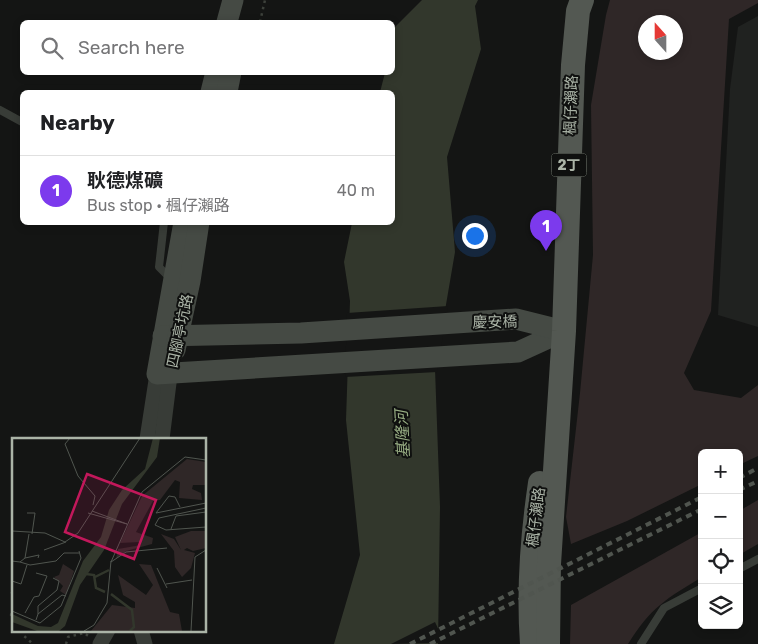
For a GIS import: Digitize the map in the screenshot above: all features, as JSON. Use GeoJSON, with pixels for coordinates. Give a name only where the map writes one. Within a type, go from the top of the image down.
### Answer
{"type":"FeatureCollection","features":[{"type":"Feature","properties":{"kind":"main road","name":"楓仔瀨路"},"geometry":{"type":"LineString","coordinates":[[548,644],[549,564],[564,331],[573,65],[578,11],[582,0]]}},
{"type":"Feature","properties":{"kind":"main road","name":"楓仔瀨路"},"geometry":{"type":"LineString","coordinates":[[532,644],[530,579],[533,533],[564,331]]}},
{"type":"Feature","properties":{"kind":"street"},"geometry":{"type":"LineString","coordinates":[[228,20],[233,0]]}},
{"type":"Feature","properties":{"kind":"street"},"geometry":{"type":"LineString","coordinates":[[243,20],[248,0]]}},
{"type":"Feature","properties":{"kind":"street"},"geometry":{"type":"LineString","coordinates":[[212,90],[215,75]]}},
{"type":"Feature","properties":{"kind":"street"},"geometry":{"type":"LineString","coordinates":[[226,90],[230,75]]}},
{"type":"Feature","properties":{"kind":"street","name":"四腳亭坑路"},"geometry":{"type":"LineString","coordinates":[[147,438],[170,336],[172,281],[183,225]]}},
{"type":"Feature","properties":{"kind":"street","name":"四腳亭坑路"},"geometry":{"type":"LineString","coordinates":[[170,336],[190,281],[199,225]]}},
{"type":"Feature","properties":{"kind":"street","name":"慶安橋"},"geometry":{"type":"LineString","coordinates":[[170,336],[301,333],[516,320],[564,331]]}},
{"type":"Feature","properties":{"kind":"street","name":"慶安橋"},"geometry":{"type":"LineString","coordinates":[[163,374],[518,352],[564,331]]}},
{"type":"Feature","properties":{"kind":"street","name":"四腳亭坑路"},"geometry":{"type":"LineString","coordinates":[[162,438],[163,374]]}},
{"type":"Feature","properties":{"kind":"street"},"geometry":{"type":"LineString","coordinates":[[96,641],[106,632]]}},
{"type":"Feature","properties":{"kind":"lane"},"geometry":{"type":"LineString","coordinates":[[0,110],[20,121]]}},
{"type":"Feature","properties":{"kind":"lane"},"geometry":{"type":"LineString","coordinates":[[164,225],[159,267],[172,281]]}},
{"type":"Feature","properties":{"kind":"lane"},"geometry":{"type":"LineString","coordinates":[[743,567],[758,559]]}},
{"type":"Feature","properties":{"kind":"lane"},"geometry":{"type":"LineString","coordinates":[[641,644],[664,608],[698,590]]}},
{"type":"Feature","properties":{"kind":"path"},"geometry":{"type":"LineString","coordinates":[[260,20],[265,0]]}},
{"type":"Feature","properties":{"kind":"path"},"geometry":{"type":"LineString","coordinates":[[23,632],[24,636],[33,644]]}},
{"type":"Feature","properties":{"kind":"path"},"geometry":{"type":"LineString","coordinates":[[66,644],[68,637],[84,633],[96,641]]}},
{"type":"Feature","properties":{"kind":"shaded area"},"geometry":{"type":"Polygon","coordinates":[[[610,0],[758,0],[758,3],[729,19],[711,311],[684,373],[694,390],[741,398],[758,385],[758,456],[743,463],[743,449],[698,449],[698,486],[627,521],[571,544],[566,517],[593,255],[591,105],[610,0]]]}},
{"type":"Feature","properties":{"kind":"shaded area"},"geometry":{"type":"Polygon","coordinates":[[[758,16],[758,327],[718,315],[730,89],[738,27],[758,16]]]}},
{"type":"Feature","properties":{"kind":"shaded area"},"geometry":{"type":"Polygon","coordinates":[[[758,500],[758,544],[743,553],[743,539],[743,509],[758,500]]]}},
{"type":"Feature","properties":{"kind":"shaded area"},"geometry":{"type":"Polygon","coordinates":[[[698,534],[698,580],[652,612],[628,644],[570,644],[571,605],[698,534]]]}},
{"type":"Feature","properties":{"kind":"water","name":"基隆河"},"geometry":{"type":"Polygon","coordinates":[[[422,0],[478,0],[475,6],[481,49],[447,157],[455,252],[435,369],[440,507],[438,644],[334,644],[360,555],[346,420],[350,301],[344,262],[352,225],[395,225],[395,90],[381,90],[384,75],[395,75],[395,27],[422,0]]]}},
{"type":"Feature","properties":{"kind":"pier"},"geometry":{"type":"Polygon","coordinates":[[[448,306],[437,372],[345,377],[347,313],[448,306]]]}},
{"type":"Feature","properties":{"kind":"pier"},"geometry":{"type":"Polygon","coordinates":[[[435,622],[441,635],[441,643],[391,644],[435,622]]]}},
{"type":"Feature","properties":{"kind":"railway"},"geometry":{"type":"LineString","coordinates":[[743,476],[758,468]]}},
{"type":"Feature","properties":{"kind":"railway"},"geometry":{"type":"LineString","coordinates":[[743,488],[758,481]]}},
{"type":"Feature","properties":{"kind":"railway"},"geometry":{"type":"LineString","coordinates":[[410,644],[698,499]]}},
{"type":"Feature","properties":{"kind":"railway"},"geometry":{"type":"LineString","coordinates":[[430,644],[698,511]]}},
{"type":"Feature","properties":{"kind":"place","name":"耿德煤礦"},"geometry":{"type":"Point","coordinates":[546,251]}}]}
